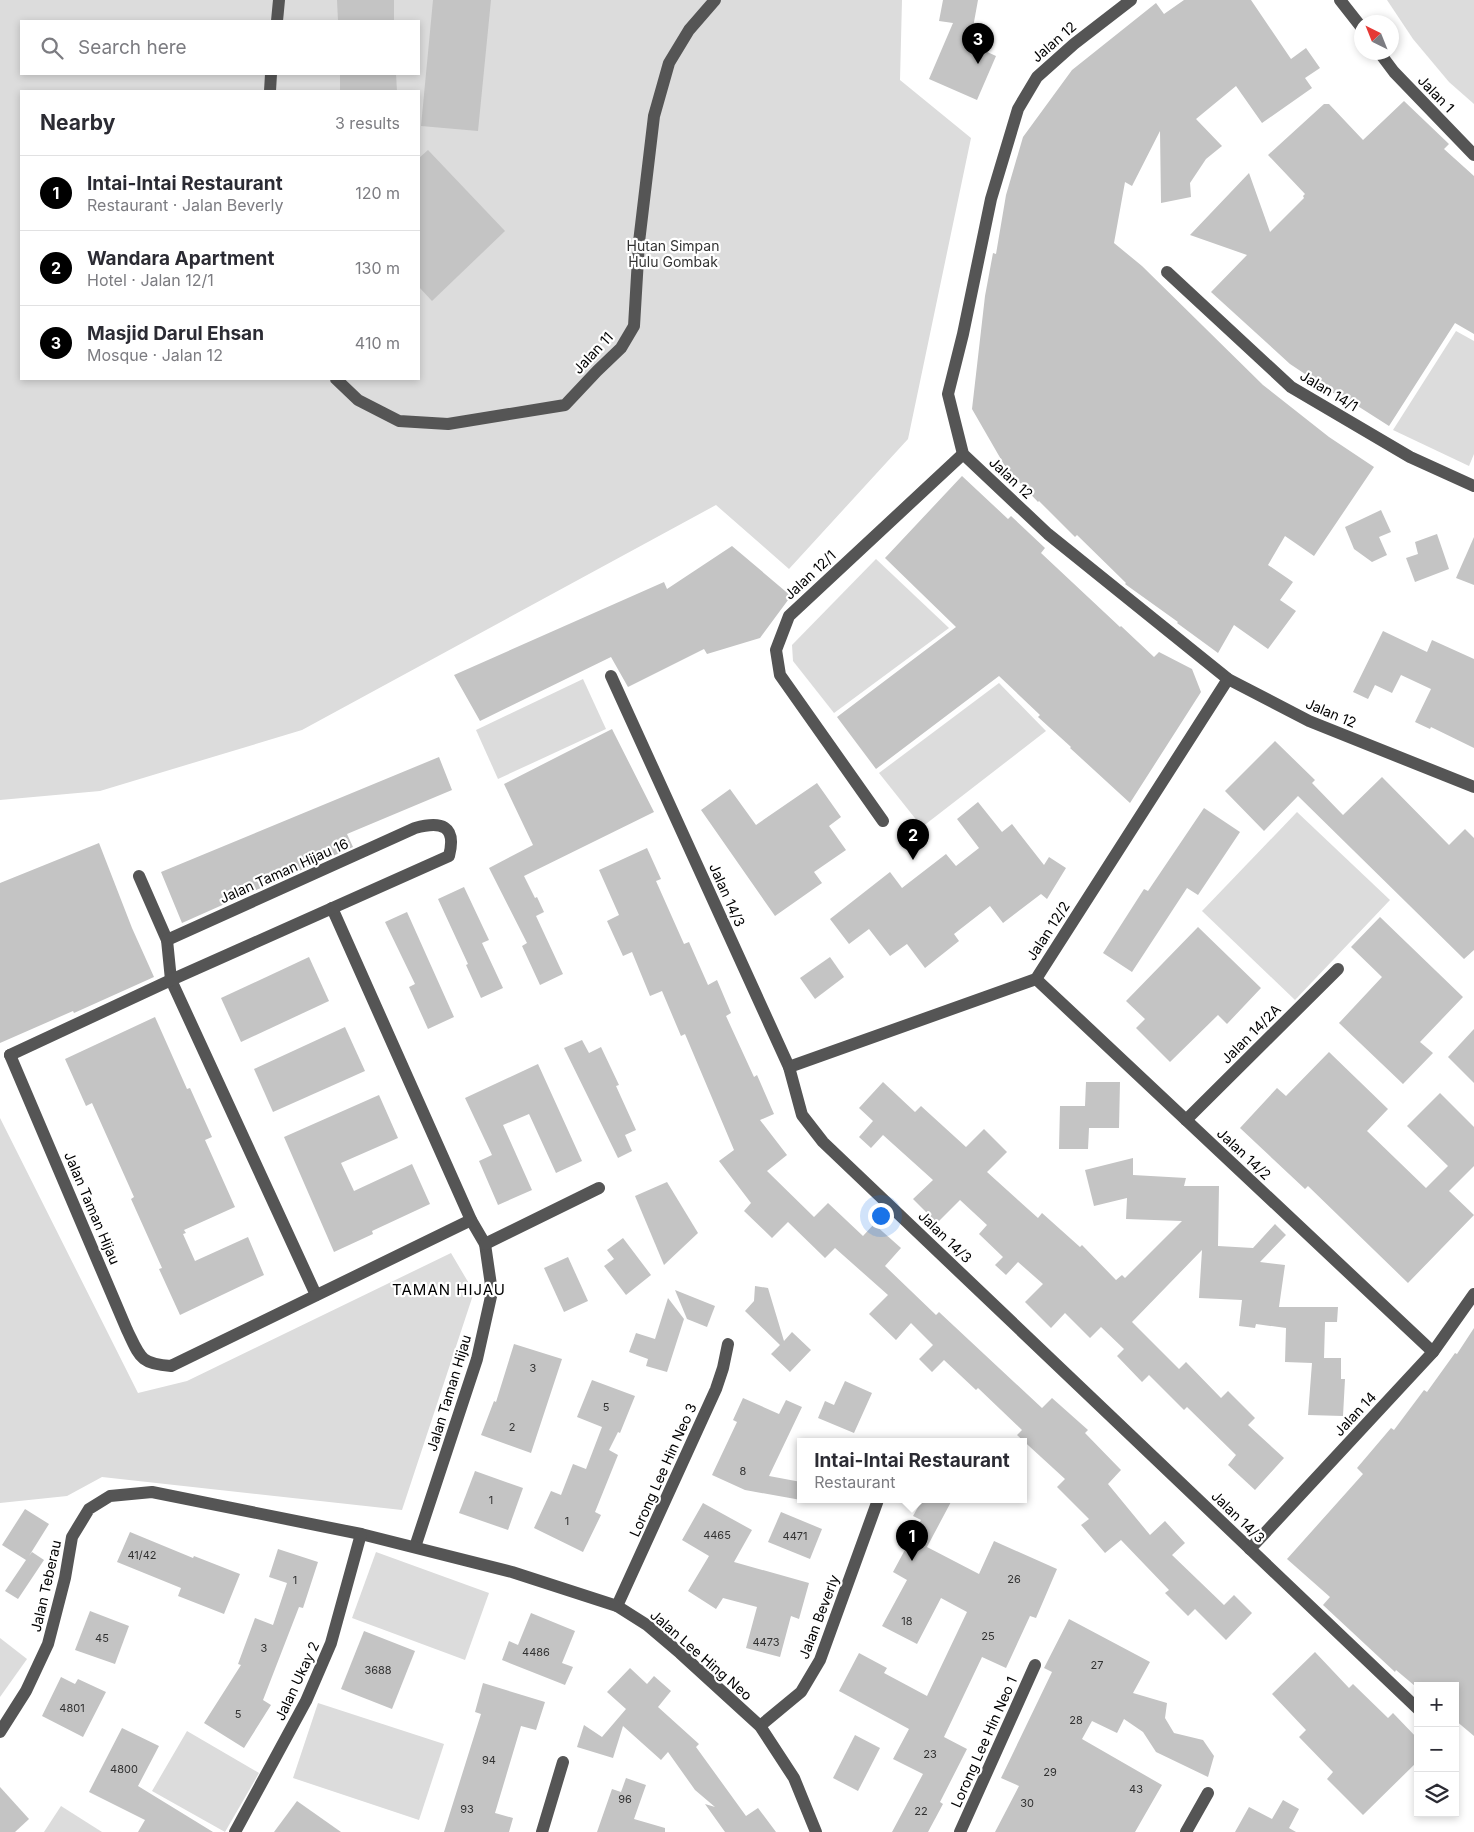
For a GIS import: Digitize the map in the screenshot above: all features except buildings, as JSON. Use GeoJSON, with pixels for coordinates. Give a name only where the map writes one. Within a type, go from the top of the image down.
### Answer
{"type":"FeatureCollection","features":[{"type":"Feature","properties":{"kind":"street"},"geometry":{"type":"LineString","coordinates":[[277,20],[279,0]]}},
{"type":"Feature","properties":{"kind":"street","name":"Jalan 11"},"geometry":{"type":"LineString","coordinates":[[337,380],[358,400],[399,421],[448,424],[565,405],[621,348],[634,326],[639,242],[654,116],[669,63],[689,30],[715,0]]}},
{"type":"Feature","properties":{"kind":"street","name":"Jalan 12"},"geometry":{"type":"LineString","coordinates":[[1131,0],[1074,44],[1037,77],[1018,109],[991,199],[963,334],[948,394],[963,454],[1048,534],[1228,679],[1308,721],[1474,787]]}},
{"type":"Feature","properties":{"kind":"street"},"geometry":{"type":"LineString","coordinates":[[1340,0],[1354,18]]}},
{"type":"Feature","properties":{"kind":"street","name":"Jalan 1"},"geometry":{"type":"LineString","coordinates":[[1386,60],[1394,72],[1474,154]]}},
{"type":"Feature","properties":{"kind":"street"},"geometry":{"type":"LineString","coordinates":[[270,90],[271,75]]}},
{"type":"Feature","properties":{"kind":"street","name":"Jalan 14/1"},"geometry":{"type":"LineString","coordinates":[[1167,272],[1291,387],[1410,457],[1474,486]]}},
{"type":"Feature","properties":{"kind":"street","name":"Jalan 12/1"},"geometry":{"type":"LineString","coordinates":[[883,821],[780,675],[776,650],[788,616],[963,454]]}},
{"type":"Feature","properties":{"kind":"street","name":"Jalan 14/3"},"geometry":{"type":"LineString","coordinates":[[611,676],[789,1067],[802,1115],[823,1142],[1414,1705]]}},
{"type":"Feature","properties":{"kind":"street","name":"Jalan 12/2"},"geometry":{"type":"LineString","coordinates":[[789,1067],[1036,979],[1228,679]]}},
{"type":"Feature","properties":{"kind":"street","name":"Jalan Taman Hijau"},"geometry":{"type":"LineString","coordinates":[[414,828],[428,824],[440,825],[449,832],[453,843],[449,856],[172,980],[5,1052],[139,1356],[152,1365],[171,1366],[471,1220]]}},
{"type":"Feature","properties":{"kind":"street","name":"Jalan Taman Hijau 16"},"geometry":{"type":"LineString","coordinates":[[167,940],[414,828]]}},
{"type":"Feature","properties":{"kind":"street"},"geometry":{"type":"LineString","coordinates":[[139,876],[167,940],[172,980],[316,1295]]}},
{"type":"Feature","properties":{"kind":"street","name":"Jalan Taman Hijau"},"geometry":{"type":"LineString","coordinates":[[332,908],[471,1220],[485,1244],[492,1292],[476,1359],[415,1548]]}},
{"type":"Feature","properties":{"kind":"street","name":"Jalan 14/2A"},"geometry":{"type":"LineString","coordinates":[[1186,1120],[1338,969]]}},
{"type":"Feature","properties":{"kind":"street","name":"Jalan 14/2"},"geometry":{"type":"LineString","coordinates":[[1036,979],[1433,1352]]}},
{"type":"Feature","properties":{"kind":"street"},"geometry":{"type":"LineString","coordinates":[[485,1244],[599,1188]]}},
{"type":"Feature","properties":{"kind":"street","name":"Jalan 14"},"geometry":{"type":"LineString","coordinates":[[1250,1549],[1433,1352],[1474,1294]]}},
{"type":"Feature","properties":{"kind":"street","name":"Lorong Lee Hin Neo 3"},"geometry":{"type":"LineString","coordinates":[[618,1606],[716,1389],[724,1368],[728,1344]]}},
{"type":"Feature","properties":{"kind":"street","name":"Jalan Teberau"},"geometry":{"type":"LineString","coordinates":[[0,1732],[26,1691],[48,1644],[65,1578],[72,1537],[89,1509],[110,1496],[152,1492],[362,1534]]}},
{"type":"Feature","properties":{"kind":"street","name":"Jalan Beverly"},"geometry":{"type":"LineString","coordinates":[[760,1726],[801,1692],[820,1660],[877,1503]]}},
{"type":"Feature","properties":{"kind":"street","name":"Jalan Lee Hing Neo"},"geometry":{"type":"LineString","coordinates":[[362,1534],[512,1572],[618,1606],[647,1626],[680,1653],[760,1726],[794,1778],[816,1832]]}},
{"type":"Feature","properties":{"kind":"street","name":"Jalan Ukay 2"},"geometry":{"type":"LineString","coordinates":[[235,1832],[306,1701],[331,1643],[362,1534]]}},
{"type":"Feature","properties":{"kind":"street","name":"Lorong Lee Hin Neo 1"},"geometry":{"type":"LineString","coordinates":[[960,1832],[1035,1665]]}},
{"type":"Feature","properties":{"kind":"street"},"geometry":{"type":"LineString","coordinates":[[542,1832],[563,1762]]}},
{"type":"Feature","properties":{"kind":"street"},"geometry":{"type":"LineString","coordinates":[[1186,1832],[1208,1793]]}},
{"type":"Feature","properties":{"kind":"green space","name":"Hutan Simpan Hulu Gombak"},"geometry":{"type":"Polygon","coordinates":[[[0,0],[902,0],[900,80],[971,138],[908,439],[789,569],[716,505],[302,730],[100,791],[0,800],[0,0]]]}},
{"type":"Feature","properties":{"kind":"green space"},"geometry":{"type":"Polygon","coordinates":[[[1387,0],[1474,0],[1474,104],[1449,82],[1413,39],[1399,18],[1399,15],[1397,15],[1387,0]]]}},
{"type":"Feature","properties":{"kind":"green space"},"geometry":{"type":"Polygon","coordinates":[[[1456,331],[1474,341],[1474,454],[1469,466],[1393,430],[1456,331]]]}},
{"type":"Feature","properties":{"kind":"green space"},"geometry":{"type":"Polygon","coordinates":[[[876,559],[949,628],[834,713],[793,661],[792,645],[876,559]]]}},
{"type":"Feature","properties":{"kind":"green space"},"geometry":{"type":"Polygon","coordinates":[[[583,679],[606,729],[498,779],[476,730],[583,679]]]}},
{"type":"Feature","properties":{"kind":"green space"},"geometry":{"type":"Polygon","coordinates":[[[999,683],[1046,731],[922,827],[879,773],[999,683]]]}},
{"type":"Feature","properties":{"kind":"green space"},"geometry":{"type":"Polygon","coordinates":[[[1297,812],[1390,900],[1295,1000],[1202,911],[1297,812]]]}},
{"type":"Feature","properties":{"kind":"green space"},"geometry":{"type":"Polygon","coordinates":[[[0,1118],[138,1393],[187,1381],[451,1253],[474,1292],[402,1510],[102,1477],[67,1496],[0,1503],[0,1118]]]}},
{"type":"Feature","properties":{"kind":"green space"},"geometry":{"type":"Polygon","coordinates":[[[376,1552],[489,1593],[465,1660],[352,1618],[376,1552]]]}},
{"type":"Feature","properties":{"kind":"green space"},"geometry":{"type":"Polygon","coordinates":[[[0,1638],[27,1659],[0,1697],[0,1638]]]}},
{"type":"Feature","properties":{"kind":"green space"},"geometry":{"type":"Polygon","coordinates":[[[318,1703],[444,1744],[419,1820],[293,1778],[318,1703]]]}},
{"type":"Feature","properties":{"kind":"green space"},"geometry":{"type":"Polygon","coordinates":[[[187,1731],[259,1773],[225,1832],[152,1791],[187,1731]]]}},
{"type":"Feature","properties":{"kind":"green space"},"geometry":{"type":"Polygon","coordinates":[[[61,1806],[102,1832],[44,1832],[61,1806]]]}},
{"type":"Feature","properties":{"kind":"place","name":"Masjid Darul Ehsan"},"geometry":{"type":"Point","coordinates":[978,64]}},
{"type":"Feature","properties":{"kind":"place","name":"Wandara Apartment"},"geometry":{"type":"Point","coordinates":[913,860]}},
{"type":"Feature","properties":{"kind":"place","name":"Intai-Intai Restaurant"},"geometry":{"type":"Point","coordinates":[912,1561]}},
{"type":"Feature","properties":{"kind":"district","name":"TAMAN HIJAU"},"geometry":{"type":"Point","coordinates":[449,1290]}}]}
